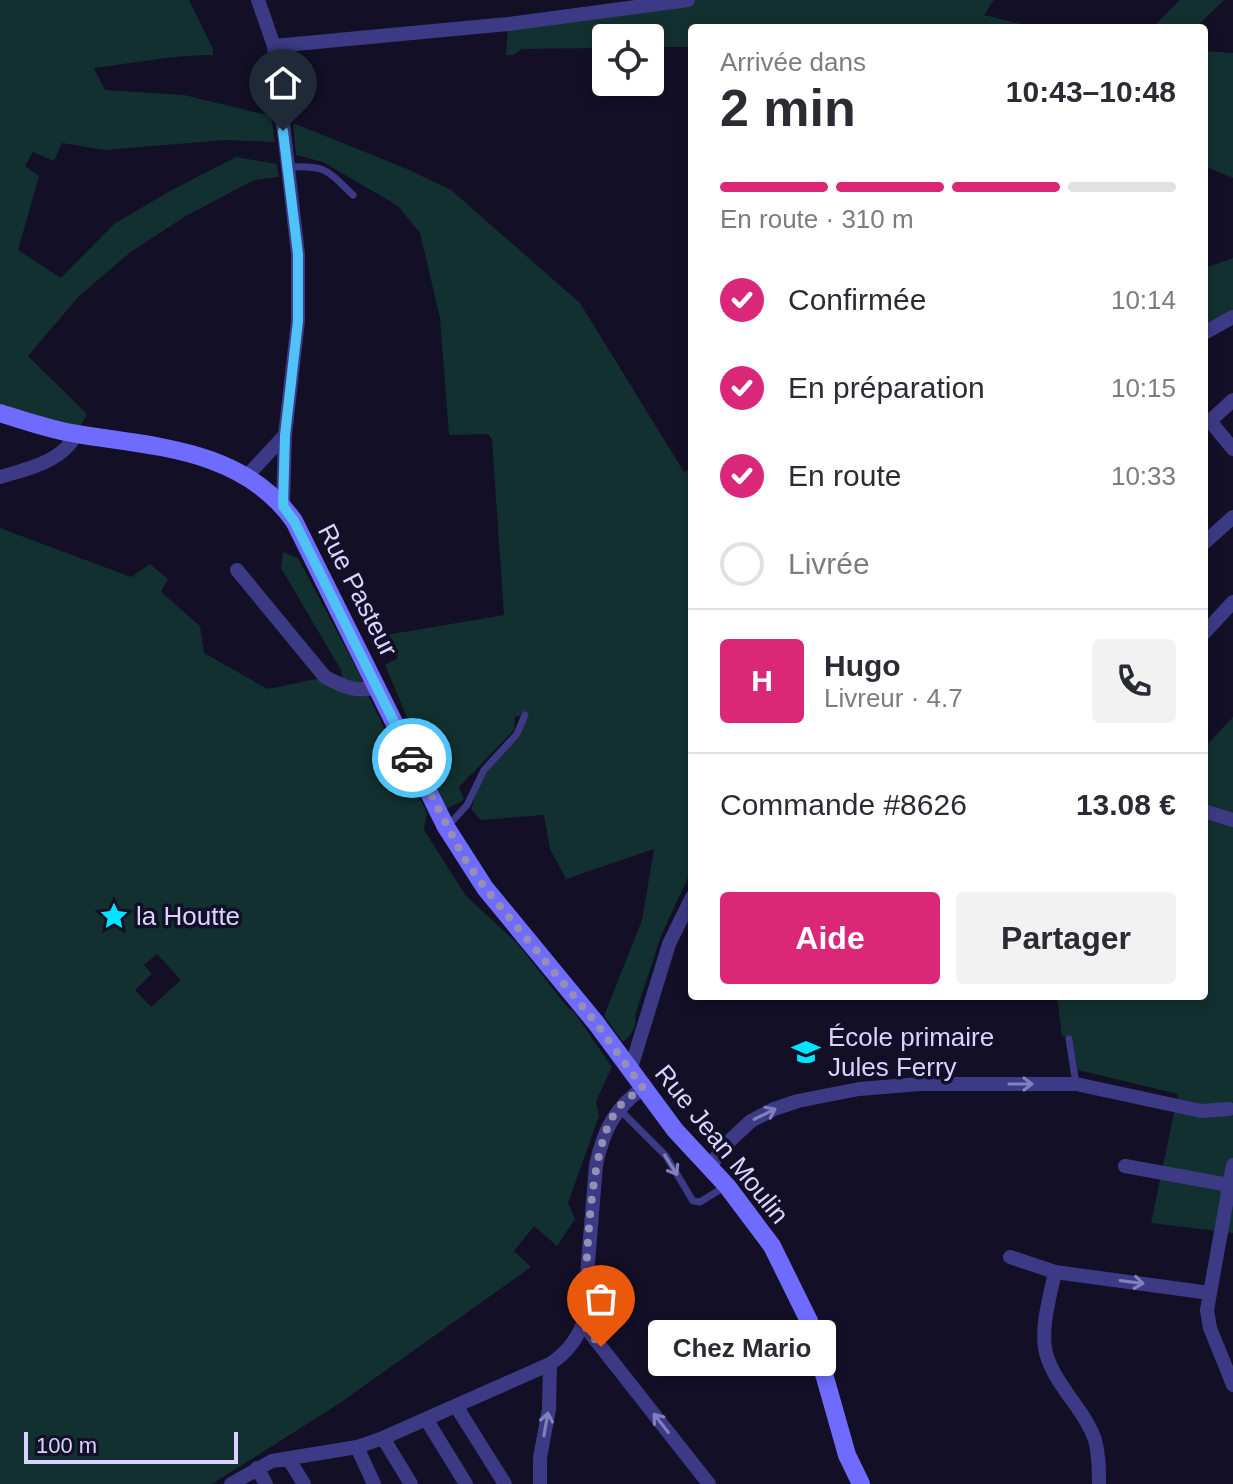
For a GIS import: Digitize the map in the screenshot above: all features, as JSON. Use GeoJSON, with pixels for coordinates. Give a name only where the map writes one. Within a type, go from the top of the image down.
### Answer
{"type":"FeatureCollection","features":[{"type":"Feature","properties":{"kind":"main road","name":"Rue Pasteur"},"geometry":{"type":"LineString","coordinates":[[0,413],[76,434],[158,445],[217,461],[247,476],[283,506],[294,521],[446,827],[483,885],[596,1023]]}},
{"type":"Feature","properties":{"kind":"main road","name":"Rue Jean Moulin"},"geometry":{"type":"LineString","coordinates":[[596,1023],[675,1130],[727,1186],[772,1246],[793,1285],[818,1348],[847,1455],[861,1484]]}},
{"type":"Feature","properties":{"kind":"street"},"geometry":{"type":"LineString","coordinates":[[258,0],[274,46],[298,254],[298,321],[285,435],[283,506]]}},
{"type":"Feature","properties":{"kind":"street"},"geometry":{"type":"LineString","coordinates":[[274,46],[508,24],[688,0]]}},
{"type":"Feature","properties":{"kind":"street"},"geometry":{"type":"LineString","coordinates":[[1208,331],[1233,317]]}},
{"type":"Feature","properties":{"kind":"street"},"geometry":{"type":"LineString","coordinates":[[1208,416],[1233,400]]}},
{"type":"Feature","properties":{"kind":"street"},"geometry":{"type":"LineString","coordinates":[[1208,418],[1233,449]]}},
{"type":"Feature","properties":{"kind":"street"},"geometry":{"type":"LineString","coordinates":[[0,477],[58,455],[71,446],[76,434]]}},
{"type":"Feature","properties":{"kind":"street"},"geometry":{"type":"LineString","coordinates":[[247,476],[285,435]]}},
{"type":"Feature","properties":{"kind":"street"},"geometry":{"type":"LineString","coordinates":[[1208,539],[1233,517]]}},
{"type":"Feature","properties":{"kind":"street","name":"Rue Pasteur"},"geometry":{"type":"LineString","coordinates":[[237,570],[325,677],[343,687],[365,690],[377,686]]}},
{"type":"Feature","properties":{"kind":"street"},"geometry":{"type":"LineString","coordinates":[[1208,629],[1233,602]]}},
{"type":"Feature","properties":{"kind":"street"},"geometry":{"type":"LineString","coordinates":[[1208,812],[1233,820]]}},
{"type":"Feature","properties":{"kind":"street"},"geometry":{"type":"LineString","coordinates":[[630,1071],[669,944],[688,905]]}},
{"type":"Feature","properties":{"kind":"street"},"geometry":{"type":"LineString","coordinates":[[710,1167],[724,1146],[751,1121],[798,1101],[859,1089],[919,1084],[1076,1084],[1201,1111],[1232,1107]]}},
{"type":"Feature","properties":{"kind":"street"},"geometry":{"type":"LineString","coordinates":[[231,1484],[272,1461],[357,1447],[383,1438],[550,1364],[575,1342],[583,1324],[596,1165],[607,1127],[618,1108],[643,1088]]}},
{"type":"Feature","properties":{"kind":"street"},"geometry":{"type":"LineString","coordinates":[[1233,1165],[1207,1310],[1210,1328],[1233,1385]]}},
{"type":"Feature","properties":{"kind":"street"},"geometry":{"type":"LineString","coordinates":[[1125,1166],[1229,1185]]}},
{"type":"Feature","properties":{"kind":"street"},"geometry":{"type":"LineString","coordinates":[[1010,1257],[1055,1272],[1210,1293]]}},
{"type":"Feature","properties":{"kind":"street"},"geometry":{"type":"LineString","coordinates":[[1055,1272],[1045,1332],[1046,1352],[1055,1374],[1095,1440],[1099,1484]]}},
{"type":"Feature","properties":{"kind":"street"},"geometry":{"type":"LineString","coordinates":[[583,1324],[709,1484]]}},
{"type":"Feature","properties":{"kind":"street"},"geometry":{"type":"LineString","coordinates":[[540,1484],[540,1458],[549,1409],[550,1364]]}},
{"type":"Feature","properties":{"kind":"street"},"geometry":{"type":"LineString","coordinates":[[456,1406],[505,1484]]}},
{"type":"Feature","properties":{"kind":"street"},"geometry":{"type":"LineString","coordinates":[[426,1419],[466,1484]]}},
{"type":"Feature","properties":{"kind":"street"},"geometry":{"type":"LineString","coordinates":[[383,1438],[411,1484]]}},
{"type":"Feature","properties":{"kind":"street"},"geometry":{"type":"LineString","coordinates":[[357,1447],[374,1484]]}},
{"type":"Feature","properties":{"kind":"street"},"geometry":{"type":"LineString","coordinates":[[288,1458],[304,1484]]}},
{"type":"Feature","properties":{"kind":"street"},"geometry":{"type":"LineString","coordinates":[[257,1468],[266,1484]]}},
{"type":"Feature","properties":{"kind":"lane"},"geometry":{"type":"LineString","coordinates":[[579,15],[585,0]]}},
{"type":"Feature","properties":{"kind":"lane"},"geometry":{"type":"LineString","coordinates":[[287,167],[314,166],[327,170],[353,195]]}},
{"type":"Feature","properties":{"kind":"lane"},"geometry":{"type":"LineString","coordinates":[[446,827],[467,805],[484,770],[517,734],[525,715]]}},
{"type":"Feature","properties":{"kind":"lane"},"geometry":{"type":"LineString","coordinates":[[1069,1039],[1076,1084]]}},
{"type":"Feature","properties":{"kind":"lane"},"geometry":{"type":"LineString","coordinates":[[618,1108],[666,1156],[693,1201],[700,1202],[727,1186]]}},
{"type":"Feature","properties":{"kind":"green space"},"geometry":{"type":"Polygon","coordinates":[[[0,0],[189,0],[213,55],[94,68],[105,90],[184,95],[271,116],[275,142],[225,140],[105,150],[62,143],[54,161],[33,152],[25,166],[39,176],[18,250],[61,278],[114,224],[236,157],[277,164],[279,177],[254,180],[186,216],[132,251],[79,296],[28,356],[87,414],[76,434],[0,413],[0,0]]]}},
{"type":"Feature","properties":{"kind":"green space"},"geometry":{"type":"Polygon","coordinates":[[[688,0],[994,0],[984,15],[1021,24],[688,24],[688,47],[664,47],[664,24],[592,24],[592,48],[522,49],[513,55],[506,55],[508,24],[688,0]]]}},
{"type":"Feature","properties":{"kind":"green space"},"geometry":{"type":"Polygon","coordinates":[[[1180,0],[1224,0],[1199,24],[1156,24],[1180,0]]]}},
{"type":"Feature","properties":{"kind":"green space"},"geometry":{"type":"Polygon","coordinates":[[[1208,51],[1233,53],[1233,178],[1208,168],[1208,51]]]}},
{"type":"Feature","properties":{"kind":"green space"},"geometry":{"type":"Polygon","coordinates":[[[293,123],[451,190],[580,303],[684,472],[688,470],[688,878],[661,936],[635,1015],[634,1027],[623,1042],[604,1016],[642,920],[654,849],[566,879],[550,849],[544,815],[481,820],[471,809],[484,770],[517,734],[524,715],[515,717],[514,730],[459,787],[464,800],[446,809],[385,665],[398,658],[386,635],[504,615],[492,440],[488,434],[449,435],[440,318],[420,233],[398,206],[323,162],[296,155],[293,123]]]}},
{"type":"Feature","properties":{"kind":"green space"},"geometry":{"type":"Polygon","coordinates":[[[1233,258],[1233,317],[1208,331],[1208,267],[1233,258]]]}},
{"type":"Feature","properties":{"kind":"green space"},"geometry":{"type":"Polygon","coordinates":[[[0,528],[131,577],[150,564],[168,579],[161,592],[200,626],[204,653],[268,689],[325,677],[343,685],[341,670],[281,568],[283,552],[298,558],[368,690],[427,813],[424,830],[466,896],[517,943],[574,1012],[612,1067],[596,1101],[599,1116],[568,1203],[575,1219],[557,1246],[534,1226],[514,1251],[531,1267],[340,1403],[212,1484],[0,1484],[0,528]],[[157,954],[144,965],[152,974],[135,990],[151,1007],[181,980],[157,954]]]}},
{"type":"Feature","properties":{"kind":"green space"},"geometry":{"type":"Polygon","coordinates":[[[1233,717],[1233,1233],[1151,1223],[1178,1094],[1078,1070],[1072,1038],[1062,1036],[1058,1000],[1208,1000],[1208,744],[1233,717]]]}},
{"type":"Feature","properties":{"kind":"way so far"},"geometry":{"type":"LineString","coordinates":[[412,758],[446,827],[485,888],[596,1023],[643,1088],[618,1108],[607,1127],[596,1165],[583,1324],[601,1347]]}},
{"type":"Feature","properties":{"kind":"place","name":"la Houtte"},"geometry":{"type":"Point","coordinates":[114,916]}},
{"type":"Feature","properties":{"kind":"place","name":"École primaire Jules Ferry"},"geometry":{"type":"Point","coordinates":[806,1052]}},
{"type":"Feature","properties":{"kind":"place","name":"Chez Mario"},"geometry":{"type":"Point","coordinates":[601,1347]}},
{"type":"Feature","properties":{"kind":"route"},"geometry":{"type":"LineString","coordinates":[[283,131],[298,254],[298,321],[285,435],[283,506],[294,521],[412,758]]}}]}
